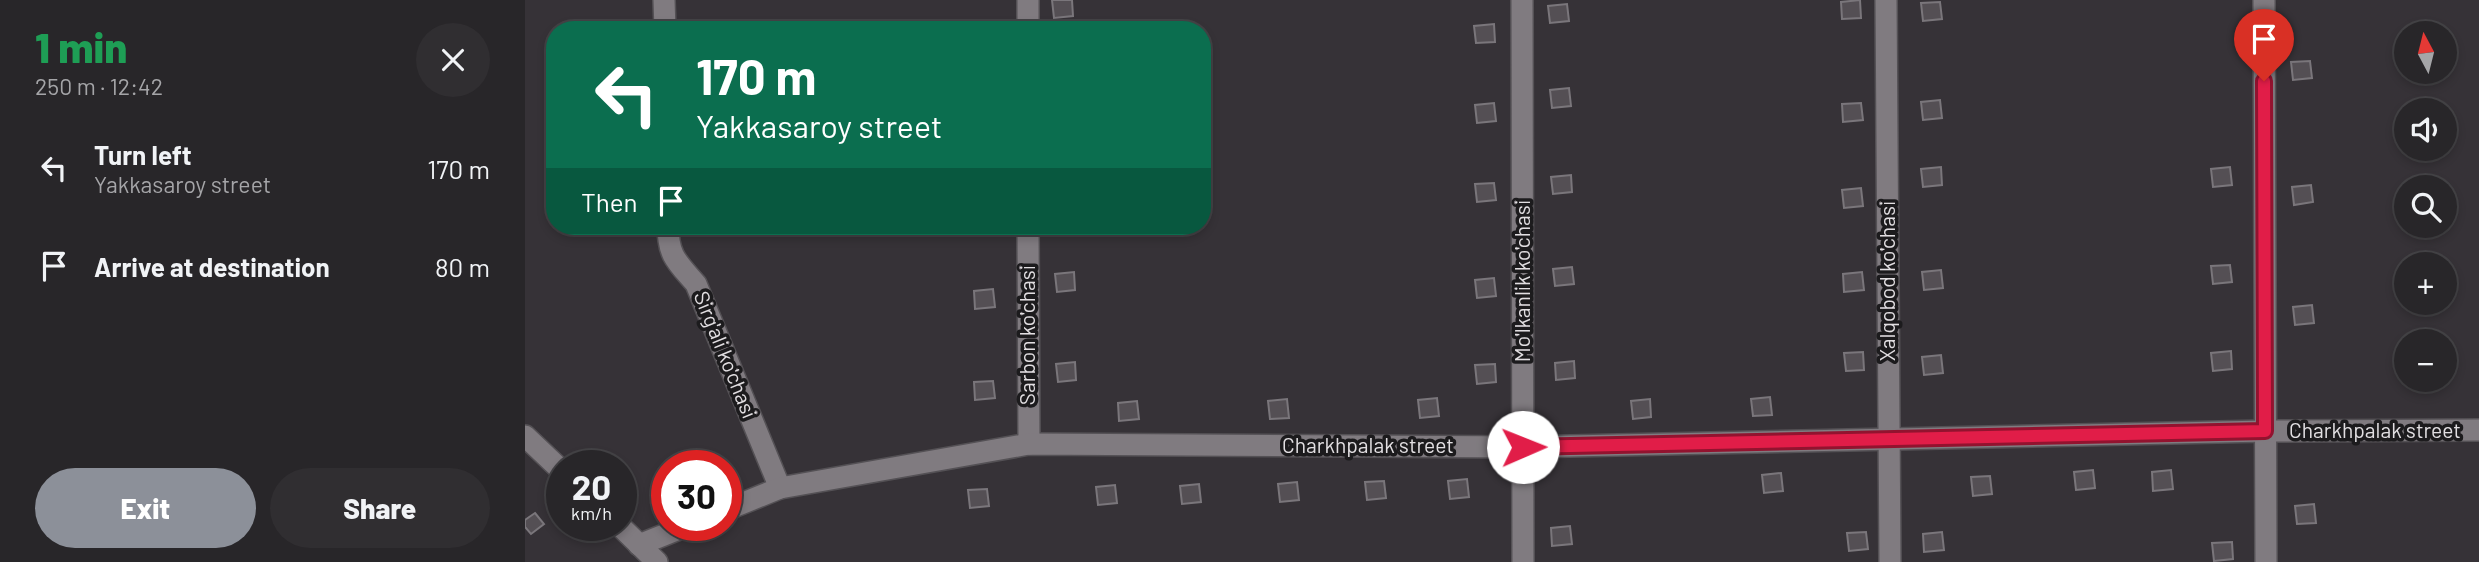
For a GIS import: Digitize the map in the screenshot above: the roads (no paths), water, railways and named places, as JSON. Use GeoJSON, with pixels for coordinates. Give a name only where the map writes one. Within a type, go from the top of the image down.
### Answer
{"type":"FeatureCollection","features":[{"type":"Feature","properties":{"kind":"street"},"geometry":{"type":"LineString","coordinates":[[664,0],[664,21]]}},
{"type":"Feature","properties":{"kind":"street"},"geometry":{"type":"LineString","coordinates":[[1028,0],[1028,21]]}},
{"type":"Feature","properties":{"kind":"street","name":"Mo'lkanlik ko'chasi"},"geometry":{"type":"LineString","coordinates":[[1522,0],[1523,562]]}},
{"type":"Feature","properties":{"kind":"street","name":"Xalqobod ko'chasi"},"geometry":{"type":"LineString","coordinates":[[1886,0],[1890,562]]}},
{"type":"Feature","properties":{"kind":"street"},"geometry":{"type":"LineString","coordinates":[[2264,0],[2266,562]]}},
{"type":"Feature","properties":{"kind":"street","name":"Sirg'ali ko'chasi"},"geometry":{"type":"LineString","coordinates":[[668,235],[668,245],[675,260],[696,284],[780,488]]}},
{"type":"Feature","properties":{"kind":"street","name":"Sarbon ko'chasi"},"geometry":{"type":"LineString","coordinates":[[1028,235],[1029,444]]}},
{"type":"Feature","properties":{"kind":"street","name":"Charkhpalak street"},"geometry":{"type":"LineString","coordinates":[[742,503],[780,488],[1029,444],[1523,447],[2265,431],[2479,430]]}},
{"type":"Feature","properties":{"kind":"street"},"geometry":{"type":"LineString","coordinates":[[525,436],[546,456]]}},
{"type":"Feature","properties":{"kind":"street"},"geometry":{"type":"LineString","coordinates":[[639,545],[651,540]]}},
{"type":"Feature","properties":{"kind":"street"},"geometry":{"type":"LineString","coordinates":[[635,541],[657,562]]}}]}
